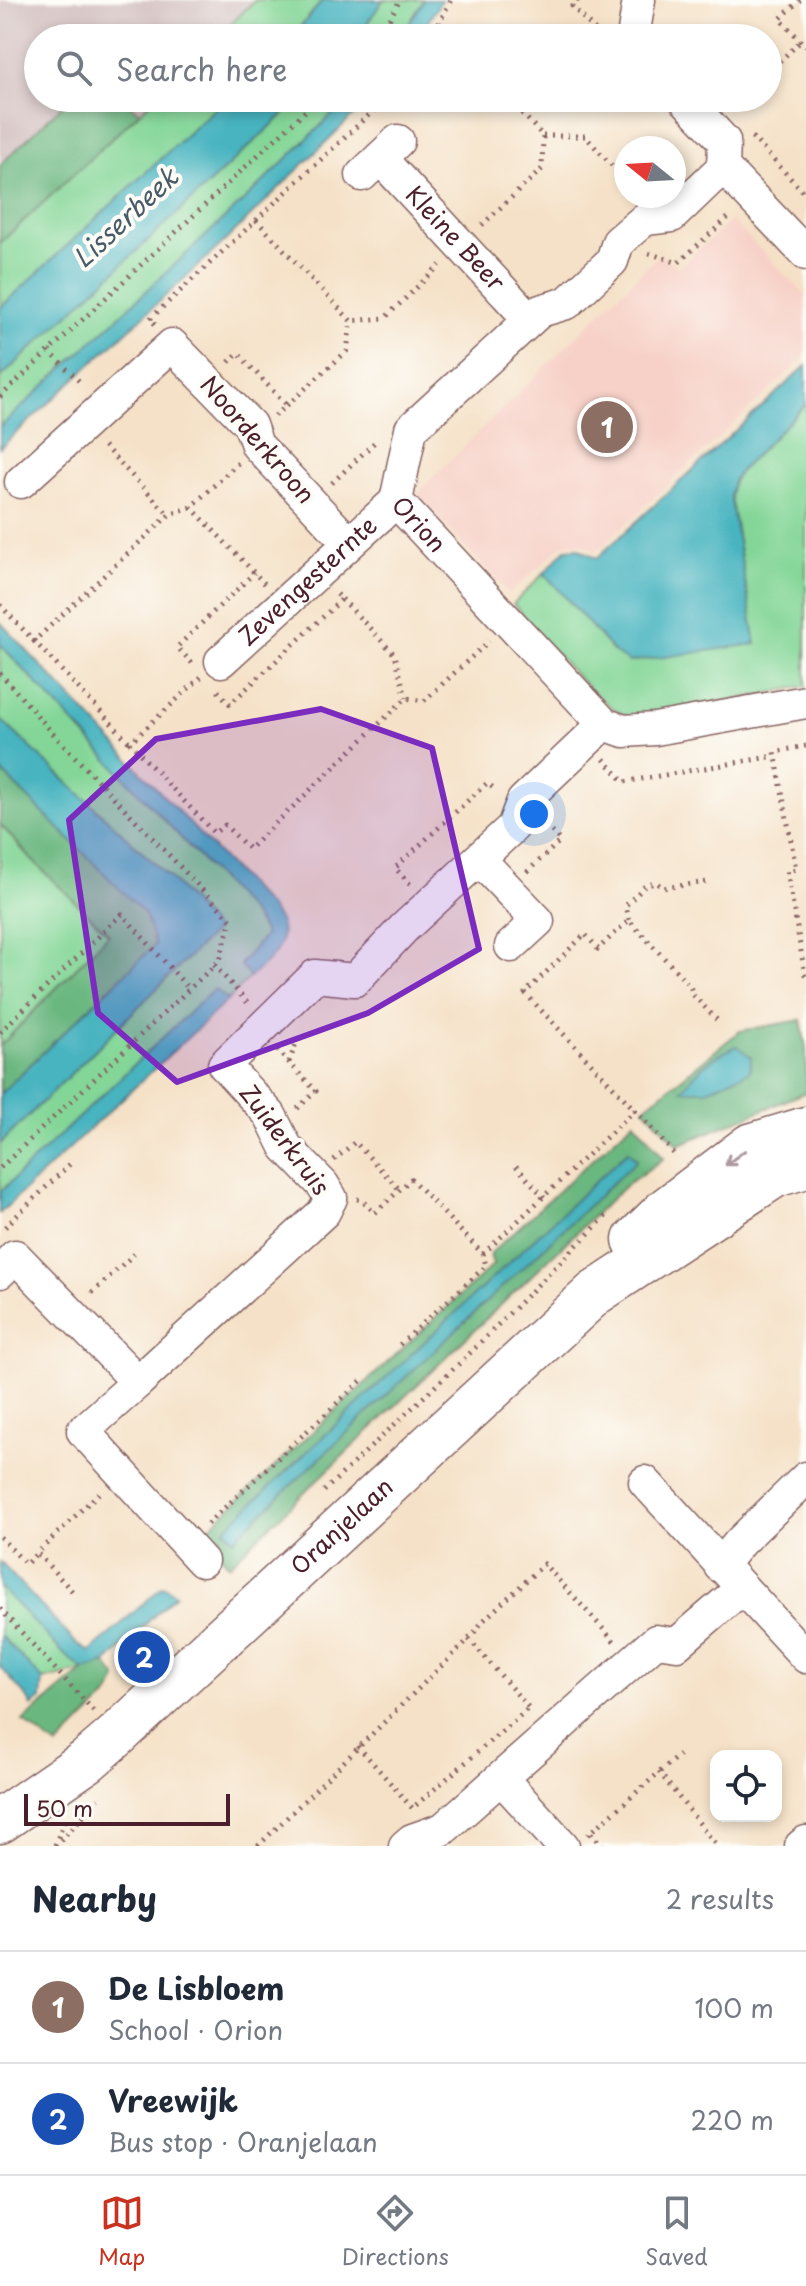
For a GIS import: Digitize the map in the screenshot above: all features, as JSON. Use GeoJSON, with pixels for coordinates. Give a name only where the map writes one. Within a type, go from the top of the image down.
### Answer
{"type":"FeatureCollection","features":[{"type":"Feature","properties":{"kind":"main road","name":"Oranjelaan"},"geometry":{"type":"LineString","coordinates":[[595,1293],[625,1248],[667,1209],[750,1146],[806,1129]]}},
{"type":"Feature","properties":{"kind":"main road","name":"Oranjelaan"},"geometry":{"type":"LineString","coordinates":[[0,1821],[101,1748],[595,1293],[775,1175],[806,1166]]}},
{"type":"Feature","properties":{"kind":"main road","name":"Oranjelaan"},"geometry":{"type":"LineString","coordinates":[[21,1846],[101,1748]]}},
{"type":"Feature","properties":{"kind":"street"},"geometry":{"type":"LineString","coordinates":[[635,24],[639,0]]}},
{"type":"Feature","properties":{"kind":"street"},"geometry":{"type":"LineString","coordinates":[[694,112],[723,154],[806,254]]}},
{"type":"Feature","properties":{"kind":"street"},"geometry":{"type":"LineString","coordinates":[[411,429],[540,311],[567,303],[612,261],[618,242],[645,219],[672,216],[723,154]]}},
{"type":"Feature","properties":{"kind":"street","name":"Kleine Beer"},"geometry":{"type":"LineString","coordinates":[[380,158],[530,320]]}},
{"type":"Feature","properties":{"kind":"street"},"geometry":{"type":"LineString","coordinates":[[21,482],[172,345]]}},
{"type":"Feature","properties":{"kind":"street","name":"Noorderkroon"},"geometry":{"type":"LineString","coordinates":[[172,345],[250,425],[255,440],[349,543]]}},
{"type":"Feature","properties":{"kind":"street","name":"Orion"},"geometry":{"type":"LineString","coordinates":[[411,429],[396,501],[510,621],[596,732]]}},
{"type":"Feature","properties":{"kind":"street","name":"Zevengesternte"},"geometry":{"type":"LineString","coordinates":[[221,661],[396,501]]}},
{"type":"Feature","properties":{"kind":"street"},"geometry":{"type":"LineString","coordinates":[[596,732],[655,729],[806,702]]}},
{"type":"Feature","properties":{"kind":"street","name":"Zuiderkruis"},"geometry":{"type":"LineString","coordinates":[[194,1552],[83,1431],[324,1212],[324,1188],[286,1147],[270,1115],[224,1065],[315,976],[355,980],[513,827],[523,801],[596,732]]}},
{"type":"Feature","properties":{"kind":"street"},"geometry":{"type":"LineString","coordinates":[[479,859],[538,921],[511,946]]}},
{"type":"Feature","properties":{"kind":"street"},"geometry":{"type":"LineString","coordinates":[[8,1264],[70,1313],[138,1382]]}},
{"type":"Feature","properties":{"kind":"street"},"geometry":{"type":"LineString","coordinates":[[417,1829],[443,1829],[656,1641],[677,1644],[731,1577],[740,1542],[806,1478]]}},
{"type":"Feature","properties":{"kind":"street"},"geometry":{"type":"LineString","coordinates":[[645,1482],[806,1657]]}},
{"type":"Feature","properties":{"kind":"street"},"geometry":{"type":"LineString","coordinates":[[501,1778],[579,1839]]}},
{"type":"Feature","properties":{"kind":"street"},"geometry":{"type":"LineString","coordinates":[[801,1846],[806,1842]]}},
{"type":"Feature","properties":{"kind":"path"},"geometry":{"type":"LineString","coordinates":[[387,24],[400,0]]}},
{"type":"Feature","properties":{"kind":"path"},"geometry":{"type":"LineString","coordinates":[[439,23],[451,0]]}},
{"type":"Feature","properties":{"kind":"path"},"geometry":{"type":"LineString","coordinates":[[578,0],[572,6],[589,24]]}},
{"type":"Feature","properties":{"kind":"path"},"geometry":{"type":"LineString","coordinates":[[782,61],[804,43],[780,19],[800,0]]}},
{"type":"Feature","properties":{"kind":"path"},"geometry":{"type":"LineString","coordinates":[[0,397],[304,112]]}},
{"type":"Feature","properties":{"kind":"path"},"geometry":{"type":"LineString","coordinates":[[172,345],[150,319],[372,112]]}},
{"type":"Feature","properties":{"kind":"path"},"geometry":{"type":"LineString","coordinates":[[723,154],[746,131],[806,195]]}},
{"type":"Feature","properties":{"kind":"path"},"geometry":{"type":"LineString","coordinates":[[543,136],[585,136],[614,168]]}},
{"type":"Feature","properties":{"kind":"path"},"geometry":{"type":"LineString","coordinates":[[34,641],[169,515],[191,507],[286,405],[347,351],[351,321]]}},
{"type":"Feature","properties":{"kind":"path"},"geometry":{"type":"LineString","coordinates":[[49,351],[79,381]]}},
{"type":"Feature","properties":{"kind":"path"},"geometry":{"type":"LineString","coordinates":[[208,382],[238,353],[286,405]]}},
{"type":"Feature","properties":{"kind":"path"},"geometry":{"type":"LineString","coordinates":[[84,425],[169,515]]}},
{"type":"Feature","properties":{"kind":"path"},"geometry":{"type":"LineString","coordinates":[[311,503],[392,426],[411,429]]}},
{"type":"Feature","properties":{"kind":"path"},"geometry":{"type":"LineString","coordinates":[[191,507],[283,603]]}},
{"type":"Feature","properties":{"kind":"path"},"geometry":{"type":"LineString","coordinates":[[130,743],[204,675],[177,647],[254,573]]}},
{"type":"Feature","properties":{"kind":"path"},"geometry":{"type":"LineString","coordinates":[[342,599],[395,655],[406,698]]}},
{"type":"Feature","properties":{"kind":"path"},"geometry":{"type":"LineString","coordinates":[[0,605],[214,833],[225,825],[249,849],[406,698]]}},
{"type":"Feature","properties":{"kind":"path"},"geometry":{"type":"LineString","coordinates":[[406,698],[424,701],[510,621]]}},
{"type":"Feature","properties":{"kind":"path"},"geometry":{"type":"LineString","coordinates":[[0,673],[56,737],[231,920],[220,960],[0,1168]]}},
{"type":"Feature","properties":{"kind":"path"},"geometry":{"type":"LineString","coordinates":[[596,732],[624,782],[775,756]]}},
{"type":"Feature","properties":{"kind":"path"},"geometry":{"type":"LineString","coordinates":[[806,746],[775,752],[796,869],[787,871],[806,980]]}},
{"type":"Feature","properties":{"kind":"path"},"geometry":{"type":"LineString","coordinates":[[429,906],[395,868],[487,783],[495,790],[506,779]]}},
{"type":"Feature","properties":{"kind":"path"},"geometry":{"type":"LineString","coordinates":[[708,882],[663,888],[657,883],[646,885],[626,905],[629,920],[718,1021]]}},
{"type":"Feature","properties":{"kind":"path"},"geometry":{"type":"LineString","coordinates":[[0,1032],[122,914],[189,989]]}},
{"type":"Feature","properties":{"kind":"path"},"geometry":{"type":"LineString","coordinates":[[629,920],[598,949],[585,934],[525,993],[627,1099],[677,1158]]}},
{"type":"Feature","properties":{"kind":"path"},"geometry":{"type":"LineString","coordinates":[[214,965],[289,1062],[316,1091],[276,1129]]}},
{"type":"Feature","properties":{"kind":"path"},"geometry":{"type":"LineString","coordinates":[[289,1062],[300,1034],[308,1024]]}},
{"type":"Feature","properties":{"kind":"path"},"geometry":{"type":"LineString","coordinates":[[483,1254],[635,1110]]}},
{"type":"Feature","properties":{"kind":"path"},"geometry":{"type":"LineString","coordinates":[[396,1348],[486,1266],[483,1254],[411,1179],[400,1190],[375,1213],[362,1200],[324,1188],[355,1142],[400,1190]]}},
{"type":"Feature","properties":{"kind":"path"},"geometry":{"type":"LineString","coordinates":[[8,1264],[2,1230],[70,1164]]}},
{"type":"Feature","properties":{"kind":"path"},"geometry":{"type":"LineString","coordinates":[[516,1166],[544,1197]]}},
{"type":"Feature","properties":{"kind":"path"},"geometry":{"type":"LineString","coordinates":[[70,1313],[134,1254]]}},
{"type":"Feature","properties":{"kind":"path"},"geometry":{"type":"LineString","coordinates":[[194,1552],[361,1381]]}},
{"type":"Feature","properties":{"kind":"path"},"geometry":{"type":"LineString","coordinates":[[0,1537],[26,1564],[121,1472]]}},
{"type":"Feature","properties":{"kind":"path"},"geometry":{"type":"LineString","coordinates":[[37,1553],[72,1591]]}},
{"type":"Feature","properties":{"kind":"path"},"geometry":{"type":"LineString","coordinates":[[258,1846],[544,1564],[633,1662]]}},
{"type":"Feature","properties":{"kind":"path"},"geometry":{"type":"LineString","coordinates":[[0,1609],[101,1748]]}},
{"type":"Feature","properties":{"kind":"path"},"geometry":{"type":"LineString","coordinates":[[469,1639],[551,1734]]}},
{"type":"Feature","properties":{"kind":"path"},"geometry":{"type":"LineString","coordinates":[[358,1746],[417,1829],[529,1708]]}},
{"type":"Feature","properties":{"kind":"path"},"geometry":{"type":"LineString","coordinates":[[579,1839],[679,1755]]}},
{"type":"Feature","properties":{"kind":"path"},"geometry":{"type":"LineString","coordinates":[[659,1772],[717,1846]]}},
{"type":"Feature","properties":{"kind":"path"},"geometry":{"type":"LineString","coordinates":[[579,1839],[603,1846]]}},
{"type":"Feature","properties":{"kind":"highlighted area"},"geometry":{"type":"Polygon","coordinates":[[[321,709],[432,748],[479,949],[368,1013],[177,1082],[98,1013],[69,820],[156,739],[321,709]]]}},
{"type":"Feature","properties":{"kind":"shaded area"},"geometry":{"type":"Polygon","coordinates":[[[0,0],[265,0],[242,24],[24,24],[24,112],[155,112],[0,269],[0,0]]]}},
{"type":"Feature","properties":{"kind":"shaded area"},"geometry":{"type":"Polygon","coordinates":[[[731,220],[806,295],[806,349],[802,360],[596,552],[582,544],[564,544],[509,594],[416,494],[660,254],[678,268],[731,220]]]}},
{"type":"Feature","properties":{"kind":"green space"},"geometry":{"type":"Polygon","coordinates":[[[255,0],[323,0],[303,24],[231,24],[255,0]]]}},
{"type":"Feature","properties":{"kind":"green space"},"geometry":{"type":"Polygon","coordinates":[[[383,0],[424,0],[409,24],[367,24],[383,0]]]}},
{"type":"Feature","properties":{"kind":"green space"},"geometry":{"type":"Polygon","coordinates":[[[55,112],[140,112],[0,243],[0,165],[55,112]]]}},
{"type":"Feature","properties":{"kind":"green space"},"geometry":{"type":"Polygon","coordinates":[[[140,112],[211,112],[0,308],[0,243],[140,112]]]}},
{"type":"Feature","properties":{"kind":"green space"},"geometry":{"type":"Polygon","coordinates":[[[286,112],[335,112],[0,427],[0,378],[286,112]]]}},
{"type":"Feature","properties":{"kind":"green space"},"geometry":{"type":"Polygon","coordinates":[[[806,404],[806,686],[634,718],[619,712],[586,686],[513,604],[544,573],[615,653],[756,644],[730,496],[733,481],[806,404]]]}},
{"type":"Feature","properties":{"kind":"green space"},"geometry":{"type":"Polygon","coordinates":[[[0,644],[254,916],[265,935],[240,964],[250,977],[228,1000],[214,990],[0,1192],[0,1144],[215,930],[170,878],[0,719],[0,644]]]}},
{"type":"Feature","properties":{"kind":"green space"},"geometry":{"type":"Polygon","coordinates":[[[0,770],[146,914],[155,945],[0,1094],[0,1046],[109,934],[32,860],[0,824],[0,770]]]}},
{"type":"Feature","properties":{"kind":"green space"},"geometry":{"type":"Polygon","coordinates":[[[0,824],[32,860],[109,934],[0,1046],[0,824]]]}},
{"type":"Feature","properties":{"kind":"green space"},"geometry":{"type":"Polygon","coordinates":[[[801,1020],[806,1049],[806,1092],[678,1145],[644,1108],[740,1031],[801,1020]]]}},
{"type":"Feature","properties":{"kind":"green space"},"geometry":{"type":"Polygon","coordinates":[[[634,1121],[664,1158],[625,1186],[229,1565],[202,1534],[493,1265],[490,1254],[634,1121]],[[628,1152],[225,1529],[233,1539],[637,1159],[628,1152]]]}},
{"type":"Feature","properties":{"kind":"green space"},"geometry":{"type":"Polygon","coordinates":[[[0,1587],[66,1656],[84,1670],[43,1680],[0,1635],[0,1587]]]}},
{"type":"Feature","properties":{"kind":"green space"},"geometry":{"type":"Polygon","coordinates":[[[106,1663],[117,1679],[110,1694],[57,1747],[23,1721],[84,1670],[106,1663]]]}},
{"type":"Feature","properties":{"kind":"water"},"geometry":{"type":"Polygon","coordinates":[[[323,0],[383,0],[367,24],[303,24],[323,0]]]}},
{"type":"Feature","properties":{"kind":"water"},"geometry":{"type":"Polygon","coordinates":[[[424,0],[442,0],[426,24],[409,24],[424,0]]]}},
{"type":"Feature","properties":{"kind":"water","name":"Lisserbeek"},"geometry":{"type":"Polygon","coordinates":[[[211,112],[286,112],[0,378],[0,308],[211,112]]]}},
{"type":"Feature","properties":{"kind":"water"},"geometry":{"type":"Polygon","coordinates":[[[335,112],[357,112],[225,241],[0,448],[0,427],[335,112]]]}},
{"type":"Feature","properties":{"kind":"water"},"geometry":{"type":"Polygon","coordinates":[[[806,366],[806,404],[741,470],[733,481],[730,496],[756,644],[629,662],[615,653],[544,573],[566,549],[578,548],[597,558],[806,366]]]}},
{"type":"Feature","properties":{"kind":"water"},"geometry":{"type":"Polygon","coordinates":[[[0,622],[276,916],[282,932],[281,940],[269,961],[250,977],[240,965],[265,935],[254,916],[0,644],[0,622]]]}},
{"type":"Feature","properties":{"kind":"water"},"geometry":{"type":"Polygon","coordinates":[[[0,719],[170,878],[216,930],[0,1144],[0,1094],[155,945],[145,914],[0,770],[0,719]]]}},
{"type":"Feature","properties":{"kind":"water"},"geometry":{"type":"Polygon","coordinates":[[[214,989],[228,1000],[0,1213],[0,1192],[214,989]]]}},
{"type":"Feature","properties":{"kind":"water"},"geometry":{"type":"Polygon","coordinates":[[[737,1046],[751,1057],[750,1071],[707,1090],[682,1090],[706,1064],[737,1046]]]}},
{"type":"Feature","properties":{"kind":"water"},"geometry":{"type":"Polygon","coordinates":[[[628,1151],[637,1160],[234,1539],[225,1529],[628,1151]]]}},
{"type":"Feature","properties":{"kind":"water"},"geometry":{"type":"Polygon","coordinates":[[[0,1562],[76,1643],[90,1652],[163,1586],[176,1594],[106,1663],[84,1670],[66,1656],[0,1587],[0,1562]]]}},
{"type":"Feature","properties":{"kind":"water"},"geometry":{"type":"Polygon","coordinates":[[[0,1635],[43,1680],[41,1699],[32,1706],[0,1667],[0,1635]]]}},
{"type":"Feature","properties":{"kind":"place","name":"De Lisbloem"},"geometry":{"type":"Point","coordinates":[607,427]}},
{"type":"Feature","properties":{"kind":"place","name":"Vreewijk"},"geometry":{"type":"Point","coordinates":[144,1657]}}]}
